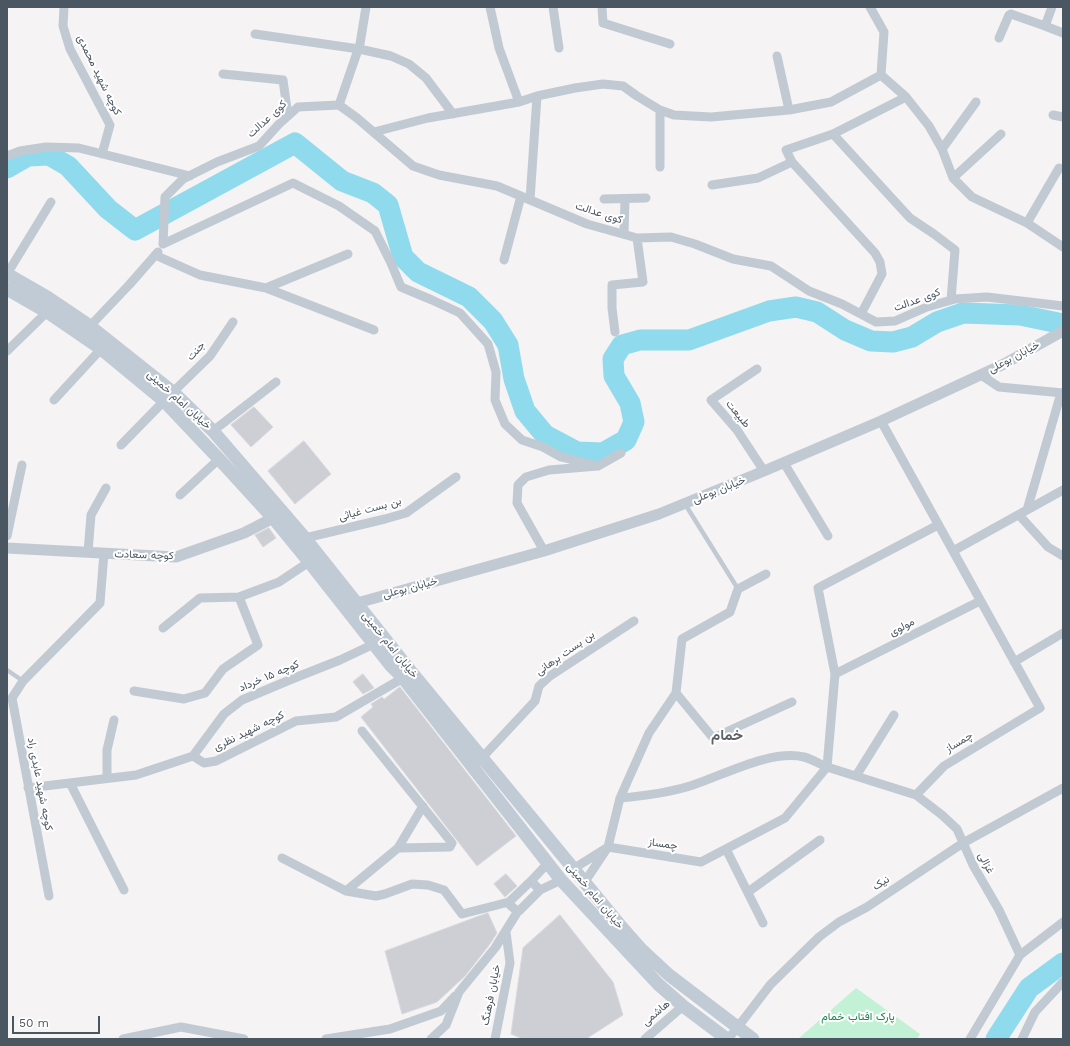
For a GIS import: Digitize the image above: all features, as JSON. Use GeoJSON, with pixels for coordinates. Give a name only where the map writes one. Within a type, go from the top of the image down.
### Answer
{"type":"FeatureCollection","features":[{"type":"Feature","properties":{"kind":"main road","name":"خیابان امام خمینی"},"geometry":{"type":"LineString","coordinates":[[7,274],[47,297],[90,326],[168,396],[219,458],[273,518],[391,666],[560,853],[641,949],[669,975],[753,1039]]}},
{"type":"Feature","properties":{"kind":"main road","name":"خیابان امام خمینی"},"geometry":{"type":"LineString","coordinates":[[7,289],[47,312],[168,396],[213,431],[305,538],[357,603],[478,763],[561,880],[658,984],[683,1006],[727,1039]]}},
{"type":"Feature","properties":{"kind":"main road"},"geometry":{"type":"LineString","coordinates":[[548,863],[560,853]]}},
{"type":"Feature","properties":{"kind":"street","name":"کوچه شهید محمدی"},"geometry":{"type":"LineString","coordinates":[[64,7],[63,26],[70,49],[110,125],[102,154]]}},
{"type":"Feature","properties":{"kind":"street"},"geometry":{"type":"LineString","coordinates":[[339,105],[359,49],[366,7]]}},
{"type":"Feature","properties":{"kind":"street"},"geometry":{"type":"LineString","coordinates":[[490,7],[499,48],[519,102]]}},
{"type":"Feature","properties":{"kind":"street"},"geometry":{"type":"LineString","coordinates":[[553,7],[560,48]]}},
{"type":"Feature","properties":{"kind":"street"},"geometry":{"type":"LineString","coordinates":[[602,7],[603,23],[670,44]]}},
{"type":"Feature","properties":{"kind":"street"},"geometry":{"type":"LineString","coordinates":[[870,7],[884,32],[881,75]]}},
{"type":"Feature","properties":{"kind":"street"},"geometry":{"type":"LineString","coordinates":[[1045,26],[1052,7]]}},
{"type":"Feature","properties":{"kind":"street"},"geometry":{"type":"LineString","coordinates":[[999,38],[1009,15],[1011,14],[1063,33]]}},
{"type":"Feature","properties":{"kind":"street"},"geometry":{"type":"LineString","coordinates":[[255,34],[359,49],[392,56],[409,64],[426,78],[453,114]]}},
{"type":"Feature","properties":{"kind":"street"},"geometry":{"type":"LineString","coordinates":[[777,56],[789,110]]}},
{"type":"Feature","properties":{"kind":"street"},"geometry":{"type":"LineString","coordinates":[[223,74],[284,80],[288,116]]}},
{"type":"Feature","properties":{"kind":"street"},"geometry":{"type":"LineString","coordinates":[[881,75],[906,97],[929,126],[942,149],[953,178],[972,197],[1027,223],[1063,247]]}},
{"type":"Feature","properties":{"kind":"street"},"geometry":{"type":"LineString","coordinates":[[374,132],[428,118],[519,102],[537,96],[603,84],[623,86],[660,110],[674,115],[711,117],[789,110],[831,102],[881,75]]}},
{"type":"Feature","properties":{"kind":"street"},"geometry":{"type":"LineString","coordinates":[[530,200],[537,96]]}},
{"type":"Feature","properties":{"kind":"street"},"geometry":{"type":"LineString","coordinates":[[861,314],[882,274],[880,262],[875,253],[792,162],[786,150],[833,134],[906,97]]}},
{"type":"Feature","properties":{"kind":"street"},"geometry":{"type":"LineString","coordinates":[[942,149],[976,102]]}},
{"type":"Feature","properties":{"kind":"street","name":"کوی عدالت"},"geometry":{"type":"LineString","coordinates":[[163,244],[165,197],[183,179],[217,162],[259,146],[279,124],[298,107],[339,105],[374,132],[413,166],[440,175],[497,186],[586,224],[637,238],[672,237],[695,244],[733,259],[771,266],[809,291],[842,304],[876,322],[895,321],[927,307],[955,299],[987,297],[1063,306]]}},
{"type":"Feature","properties":{"kind":"street"},"geometry":{"type":"LineString","coordinates":[[660,110],[660,167]]}},
{"type":"Feature","properties":{"kind":"street"},"geometry":{"type":"LineString","coordinates":[[1053,115],[1063,117]]}},
{"type":"Feature","properties":{"kind":"street"},"geometry":{"type":"LineString","coordinates":[[833,134],[910,218],[955,250],[951,300]]}},
{"type":"Feature","properties":{"kind":"street"},"geometry":{"type":"LineString","coordinates":[[953,178],[1001,134]]}},
{"type":"Feature","properties":{"kind":"street"},"geometry":{"type":"LineString","coordinates":[[7,156],[20,151],[46,147],[79,148],[190,176]]}},
{"type":"Feature","properties":{"kind":"street"},"geometry":{"type":"LineString","coordinates":[[712,185],[758,178],[792,162]]}},
{"type":"Feature","properties":{"kind":"street"},"geometry":{"type":"LineString","coordinates":[[1027,223],[1059,168]]}},
{"type":"Feature","properties":{"kind":"street"},"geometry":{"type":"LineString","coordinates":[[90,326],[155,256],[163,244],[293,183],[339,206],[376,231],[401,287],[460,313],[488,344],[496,372],[495,400],[504,424],[522,440],[543,447],[561,457],[598,466]]}},
{"type":"Feature","properties":{"kind":"street"},"geometry":{"type":"LineString","coordinates":[[504,260],[521,196]]}},
{"type":"Feature","properties":{"kind":"street"},"geometry":{"type":"LineString","coordinates":[[604,199],[646,198]]}},
{"type":"Feature","properties":{"kind":"street"},"geometry":{"type":"LineString","coordinates":[[624,234],[625,199]]}},
{"type":"Feature","properties":{"kind":"street"},"geometry":{"type":"LineString","coordinates":[[7,274],[51,202]]}},
{"type":"Feature","properties":{"kind":"street"},"geometry":{"type":"LineString","coordinates":[[615,332],[612,308],[612,285],[643,282],[637,238]]}},
{"type":"Feature","properties":{"kind":"street"},"geometry":{"type":"LineString","coordinates":[[266,288],[348,254]]}},
{"type":"Feature","properties":{"kind":"street"},"geometry":{"type":"LineString","coordinates":[[155,256],[200,275],[266,288],[374,330]]}},
{"type":"Feature","properties":{"kind":"street"},"geometry":{"type":"LineString","coordinates":[[7,351],[47,312]]}},
{"type":"Feature","properties":{"kind":"street","name":"جنت"},"geometry":{"type":"LineString","coordinates":[[120,445],[210,356],[233,322]]}},
{"type":"Feature","properties":{"kind":"street","name":"خیابان بوعلی"},"geometry":{"type":"LineString","coordinates":[[357,603],[544,551],[659,514],[784,463],[881,421],[1004,364],[1063,331]]}},
{"type":"Feature","properties":{"kind":"street"},"geometry":{"type":"LineString","coordinates":[[54,400],[101,350]]}},
{"type":"Feature","properties":{"kind":"street","name":"طبيعت"},"geometry":{"type":"LineString","coordinates":[[758,369],[710,400],[737,430],[764,471]]}},
{"type":"Feature","properties":{"kind":"street"},"geometry":{"type":"LineString","coordinates":[[981,375],[999,387],[1062,393],[1028,510]]}},
{"type":"Feature","properties":{"kind":"street"},"geometry":{"type":"LineString","coordinates":[[213,431],[276,382]]}},
{"type":"Feature","properties":{"kind":"street","name":"چمساز"},"geometry":{"type":"LineString","coordinates":[[881,421],[1040,708],[944,766],[916,795]]}},
{"type":"Feature","properties":{"kind":"street"},"geometry":{"type":"LineString","coordinates":[[544,551],[517,503],[518,486],[526,477],[549,470],[598,466],[621,453]]}},
{"type":"Feature","properties":{"kind":"street"},"geometry":{"type":"LineString","coordinates":[[180,495],[219,458]]}},
{"type":"Feature","properties":{"kind":"street"},"geometry":{"type":"LineString","coordinates":[[784,463],[828,536]]}},
{"type":"Feature","properties":{"kind":"street"},"geometry":{"type":"LineString","coordinates":[[7,536],[22,464]]}},
{"type":"Feature","properties":{"kind":"street","name":"بن بست غیاثی"},"geometry":{"type":"LineString","coordinates":[[305,538],[406,513],[456,477]]}},
{"type":"Feature","properties":{"kind":"street"},"geometry":{"type":"LineString","coordinates":[[88,552],[91,515],[106,488]]}},
{"type":"Feature","properties":{"kind":"street"},"geometry":{"type":"LineString","coordinates":[[953,551],[1063,490]]}},
{"type":"Feature","properties":{"kind":"street"},"geometry":{"type":"LineString","coordinates":[[1019,515],[1048,547],[1063,556]]}},
{"type":"Feature","properties":{"kind":"street","name":"کوچه سعادت"},"geometry":{"type":"LineString","coordinates":[[7,548],[176,557],[244,533],[273,518]]}},
{"type":"Feature","properties":{"kind":"street"},"geometry":{"type":"LineString","coordinates":[[827,767],[835,674],[818,588],[938,525]]}},
{"type":"Feature","properties":{"kind":"street","name":"کوچه شهید عابدی راد"},"geometry":{"type":"LineString","coordinates":[[49,896],[12,698],[23,680],[100,603],[104,553]]}},
{"type":"Feature","properties":{"kind":"street"},"geometry":{"type":"LineString","coordinates":[[163,628],[200,598],[239,597],[279,582],[309,562]]}},
{"type":"Feature","properties":{"kind":"street"},"geometry":{"type":"LineString","coordinates":[[584,882],[608,847],[620,798],[648,733],[676,693],[682,639],[730,612],[738,589],[766,574]]}},
{"type":"Feature","properties":{"kind":"street"},"geometry":{"type":"LineString","coordinates":[[134,691],[184,699],[205,693],[223,669],[258,645],[239,597]]}},
{"type":"Feature","properties":{"kind":"street","name":"مولوی"},"geometry":{"type":"LineString","coordinates":[[835,674],[980,601]]}},
{"type":"Feature","properties":{"kind":"street","name":"بن بست برهانی"},"geometry":{"type":"LineString","coordinates":[[478,763],[535,701],[540,686],[550,676],[634,621]]}},
{"type":"Feature","properties":{"kind":"street"},"geometry":{"type":"LineString","coordinates":[[1014,662],[1063,633]]}},
{"type":"Feature","properties":{"kind":"street","name":"کوچه ۱۵ خرداد"},"geometry":{"type":"LineString","coordinates":[[193,756],[224,714],[242,700],[340,660],[374,644]]}},
{"type":"Feature","properties":{"kind":"street","name":"کوچه شهید نظری"},"geometry":{"type":"LineString","coordinates":[[193,756],[204,764],[216,761],[296,721],[336,718],[403,678]]}},
{"type":"Feature","properties":{"kind":"street"},"geometry":{"type":"LineString","coordinates":[[676,693],[713,738],[792,702]]}},
{"type":"Feature","properties":{"kind":"street"},"geometry":{"type":"LineString","coordinates":[[856,776],[894,715]]}},
{"type":"Feature","properties":{"kind":"street"},"geometry":{"type":"LineString","coordinates":[[107,778],[107,750],[114,720]]}},
{"type":"Feature","properties":{"kind":"street"},"geometry":{"type":"LineString","coordinates":[[362,731],[452,843],[450,847],[398,848]]}},
{"type":"Feature","properties":{"kind":"street"},"geometry":{"type":"LineString","coordinates":[[620,798],[657,794],[689,786],[762,759],[786,755],[804,757],[827,767],[916,795]]}},
{"type":"Feature","properties":{"kind":"street"},"geometry":{"type":"LineString","coordinates":[[28,788],[136,775],[193,756]]}},
{"type":"Feature","properties":{"kind":"street","name":"چمساز"},"geometry":{"type":"LineString","coordinates":[[608,847],[701,862],[784,818],[827,767]]}},
{"type":"Feature","properties":{"kind":"street"},"geometry":{"type":"LineString","coordinates":[[70,783],[124,890]]}},
{"type":"Feature","properties":{"kind":"street","name":"نیک"},"geometry":{"type":"LineString","coordinates":[[727,1039],[770,985],[819,937],[839,922],[867,906],[963,843],[1063,788]]}},
{"type":"Feature","properties":{"kind":"street","name":"غزالی"},"geometry":{"type":"LineString","coordinates":[[916,795],[942,814],[957,829],[973,865],[999,910],[1020,955]]}},
{"type":"Feature","properties":{"kind":"street"},"geometry":{"type":"LineString","coordinates":[[346,891],[398,848],[423,806]]}},
{"type":"Feature","properties":{"kind":"street"},"geometry":{"type":"LineString","coordinates":[[748,892],[820,840]]}},
{"type":"Feature","properties":{"kind":"street"},"geometry":{"type":"LineString","coordinates":[[573,869],[608,847]]}},
{"type":"Feature","properties":{"kind":"street"},"geometry":{"type":"LineString","coordinates":[[726,849],[763,923]]}},
{"type":"Feature","properties":{"kind":"street"},"geometry":{"type":"LineString","coordinates":[[282,858],[346,891],[376,896],[412,884],[428,885],[444,890],[462,914],[509,902],[548,863]]}},
{"type":"Feature","properties":{"kind":"street"},"geometry":{"type":"LineString","coordinates":[[326,1039],[390,1029],[441,1011],[459,992],[495,948],[518,911],[540,890],[561,880]]}},
{"type":"Feature","properties":{"kind":"street"},"geometry":{"type":"LineString","coordinates":[[531,881],[540,890]]}},
{"type":"Feature","properties":{"kind":"street"},"geometry":{"type":"LineString","coordinates":[[509,902],[518,911]]}},
{"type":"Feature","properties":{"kind":"street"},"geometry":{"type":"LineString","coordinates":[[970,1039],[1020,955],[1063,922]]}},
{"type":"Feature","properties":{"kind":"street","name":"خیابان فرهنگ"},"geometry":{"type":"LineString","coordinates":[[495,1039],[510,964],[506,932]]}},
{"type":"Feature","properties":{"kind":"street"},"geometry":{"type":"LineString","coordinates":[[1022,1039],[1035,1012],[1063,982]]}},
{"type":"Feature","properties":{"kind":"street"},"geometry":{"type":"LineString","coordinates":[[431,1039],[446,1025],[459,992]]}},
{"type":"Feature","properties":{"kind":"street","name":"هاشمی"},"geometry":{"type":"LineString","coordinates":[[645,1039],[683,1006]]}},
{"type":"Feature","properties":{"kind":"street"},"geometry":{"type":"LineString","coordinates":[[122,1039],[181,1027],[244,1039]]}},
{"type":"Feature","properties":{"kind":"lane"},"geometry":{"type":"LineString","coordinates":[[684,504],[738,589]]}},
{"type":"Feature","properties":{"kind":"lane"},"geometry":{"type":"LineString","coordinates":[[7,670],[23,680]]}},
{"type":"Feature","properties":{"kind":"green space","name":"پارک افتاب خمام"},"geometry":{"type":"Polygon","coordinates":[[[856,988],[920,1034],[917,1039],[798,1039],[856,988]]]}},
{"type":"Feature","properties":{"kind":"building"},"geometry":{"type":"Polygon","coordinates":[[[254,407],[273,427],[251,447],[231,425],[254,407]]]}},
{"type":"Feature","properties":{"kind":"building"},"geometry":{"type":"Polygon","coordinates":[[[304,441],[331,474],[295,504],[268,471],[304,441]]]}},
{"type":"Feature","properties":{"kind":"building"},"geometry":{"type":"Polygon","coordinates":[[[269,528],[276,538],[263,547],[255,535],[269,528]]]}},
{"type":"Feature","properties":{"kind":"building"},"geometry":{"type":"Polygon","coordinates":[[[363,674],[374,688],[363,694],[353,682],[363,674]]]}},
{"type":"Feature","properties":{"kind":"building"},"geometry":{"type":"Polygon","coordinates":[[[400,687],[516,836],[477,866],[361,717],[373,707],[371,704],[382,697],[384,699],[400,687]]]}},
{"type":"Feature","properties":{"kind":"building"},"geometry":{"type":"Polygon","coordinates":[[[506,874],[517,886],[505,897],[494,884],[506,874]]]}},
{"type":"Feature","properties":{"kind":"building"},"geometry":{"type":"Polygon","coordinates":[[[488,913],[497,933],[465,976],[437,1002],[402,1014],[385,951],[488,913]]]}},
{"type":"Feature","properties":{"kind":"building"},"geometry":{"type":"Polygon","coordinates":[[[560,915],[613,982],[623,1015],[588,1039],[523,1039],[511,1034],[523,948],[560,915]]]}},
{"type":"Feature","properties":{"kind":"waterway"},"geometry":{"type":"LineString","coordinates":[[7,168],[28,156],[49,155],[68,166],[108,209],[135,230],[295,143],[342,181],[373,193],[388,205],[403,257],[418,272],[469,297],[493,321],[508,345],[514,379],[525,411],[545,435],[577,452],[603,453],[626,440],[634,422],[630,403],[614,376],[613,359],[622,345],[640,340],[689,340],[769,311],[796,307],[817,312],[845,330],[871,341],[893,342],[912,337],[937,322],[963,313],[1020,315],[1063,324]]}},
{"type":"Feature","properties":{"kind":"waterway"},"geometry":{"type":"LineString","coordinates":[[996,1039],[1029,988],[1063,963]]}},
{"type":"Feature","properties":{"kind":"district","name":"خمام"},"geometry":{"type":"Point","coordinates":[727,736]}}]}
